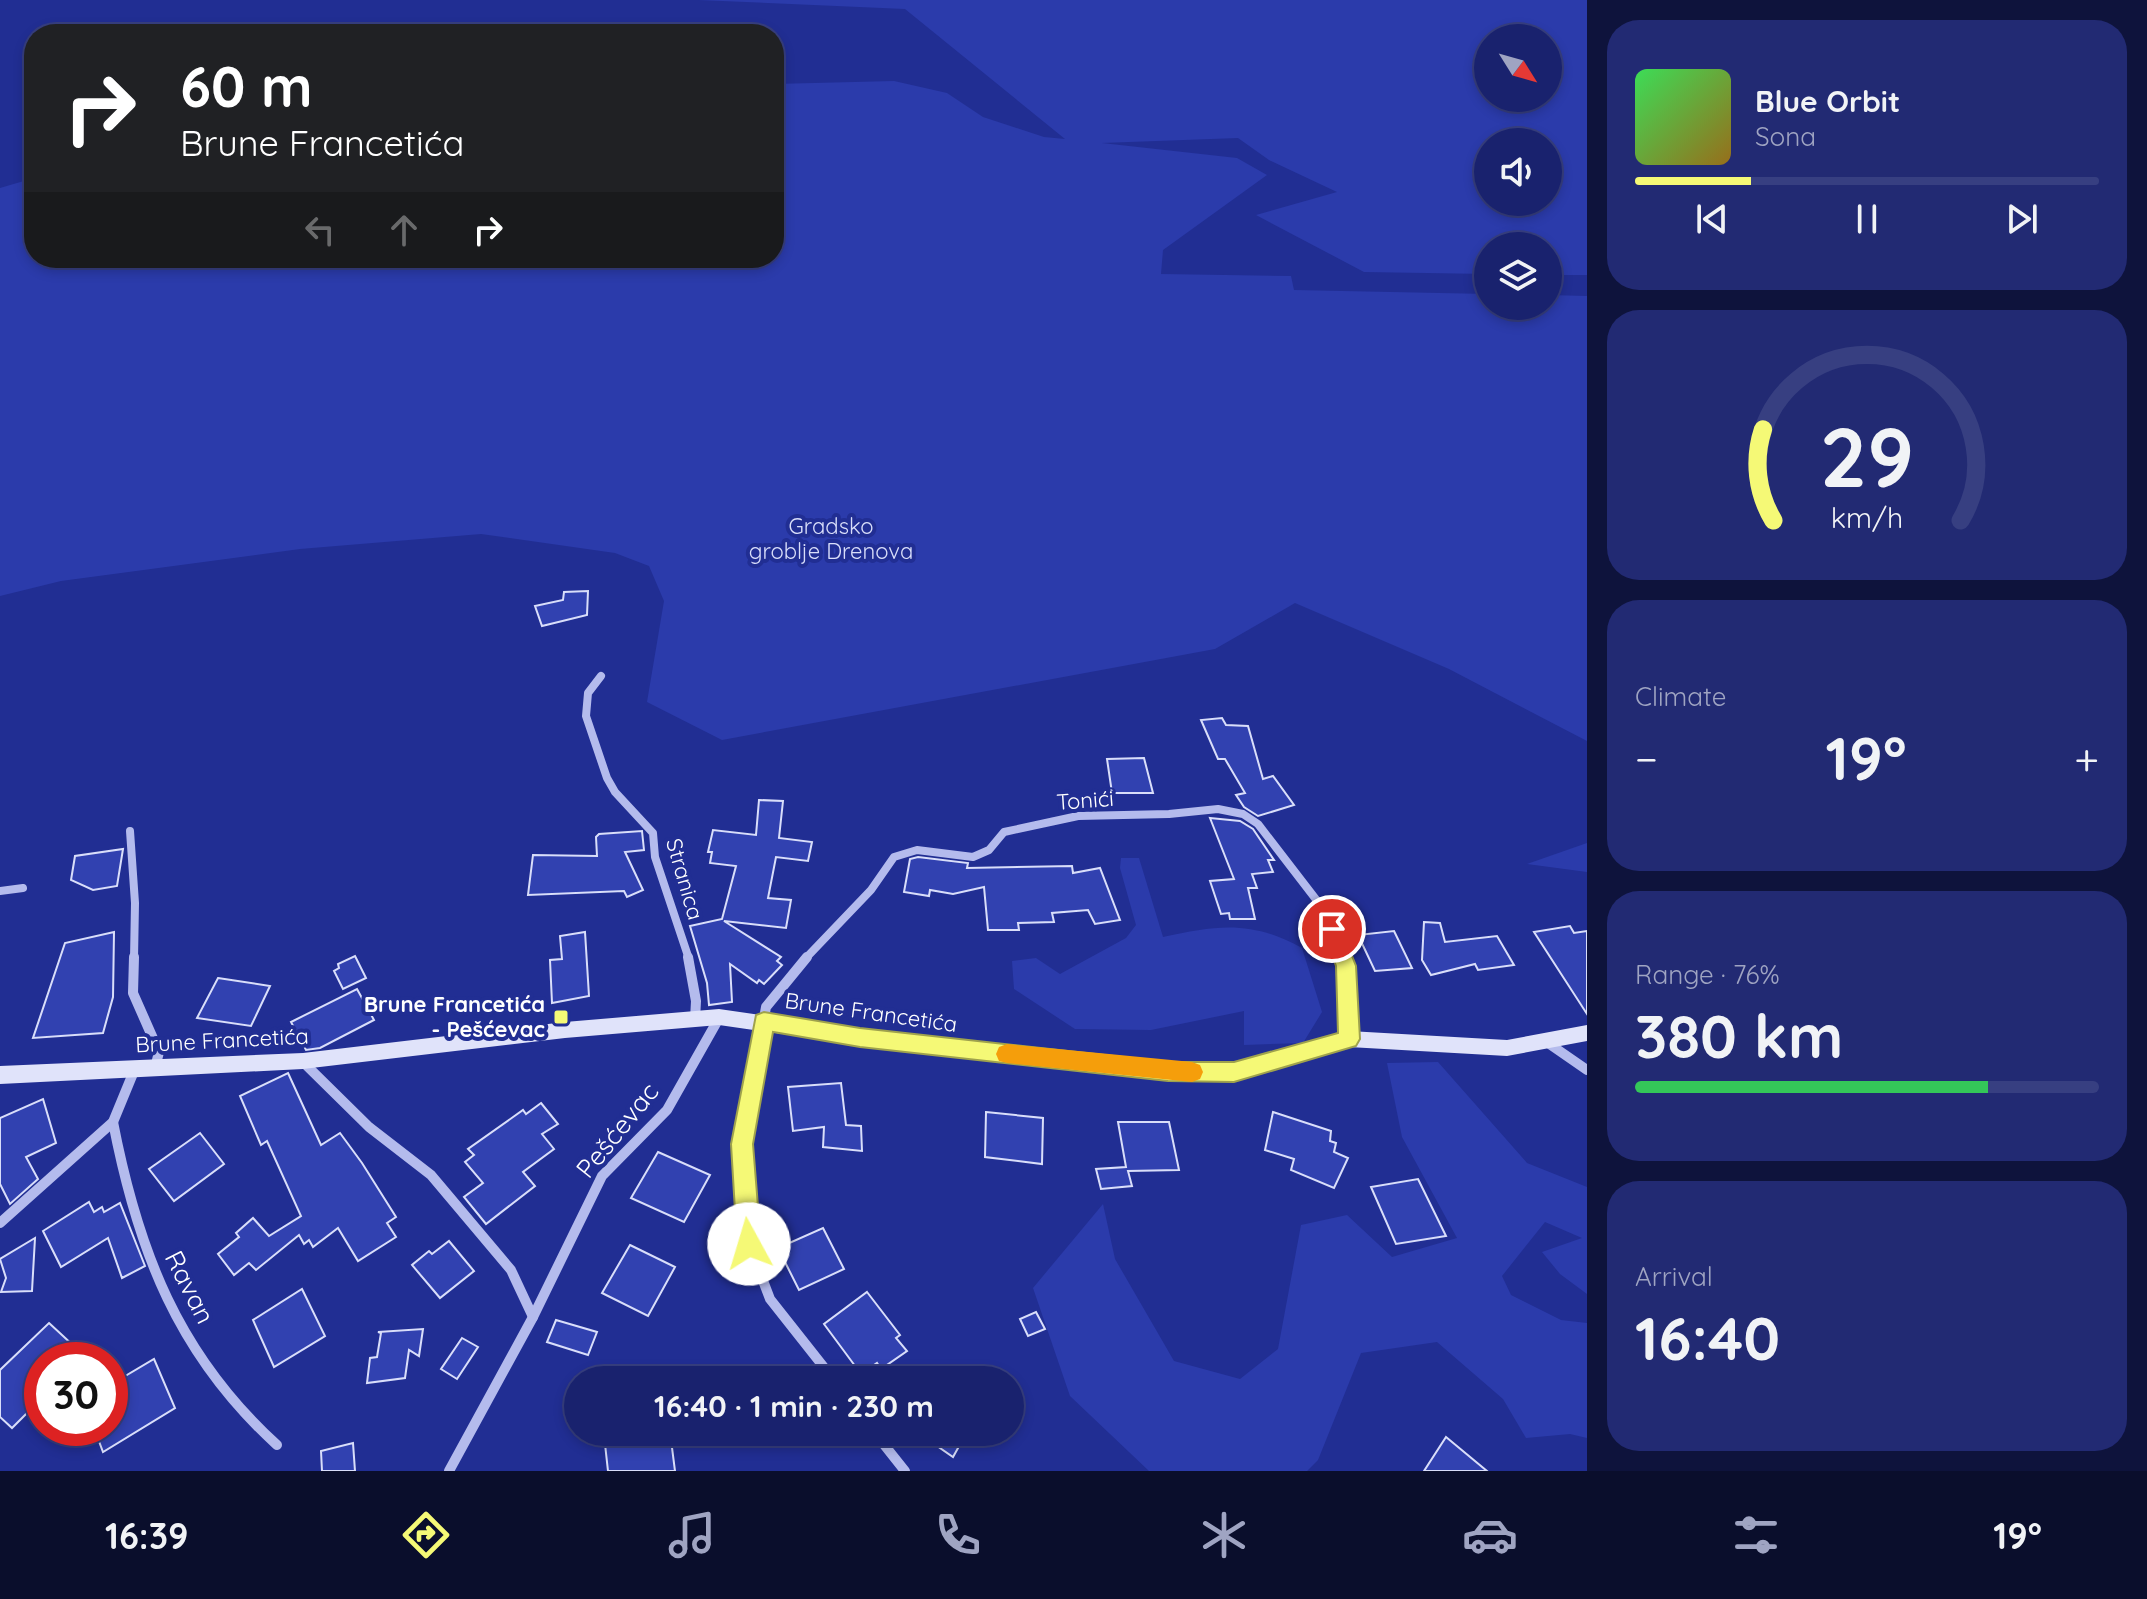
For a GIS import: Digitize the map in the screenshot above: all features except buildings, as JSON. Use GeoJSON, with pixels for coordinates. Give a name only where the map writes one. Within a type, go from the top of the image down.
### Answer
{"type":"FeatureCollection","features":[{"type":"Feature","properties":{"kind":"street","name":"Stranica"},"geometry":{"type":"LineString","coordinates":[[601,676],[588,693],[586,716],[611,785],[653,833],[655,857],[686,945],[696,1001],[695,1020]]}},
{"type":"Feature","properties":{"kind":"street","name":"Tonići"},"geometry":{"type":"LineString","coordinates":[[823,1366],[770,1299],[749,1244],[742,1144],[766,1007],[807,957],[871,890],[894,857],[907,851],[973,857],[989,850],[1004,832],[1078,816],[1169,814],[1218,809],[1243,814],[1258,824],[1318,902],[1346,966],[1349,1039]]}},
{"type":"Feature","properties":{"kind":"street"},"geometry":{"type":"LineString","coordinates":[[0,1223],[113,1122],[159,1052],[133,993],[135,903],[130,831]]}},
{"type":"Feature","properties":{"kind":"street"},"geometry":{"type":"LineString","coordinates":[[0,891],[23,888]]}},
{"type":"Feature","properties":{"kind":"street","name":"Brune Francetića"},"geometry":{"type":"LineString","coordinates":[[0,1075],[303,1061],[497,1037],[719,1017],[860,1037],[1168,1072],[1234,1072],[1349,1039],[1507,1048],[1587,1033]]}},
{"type":"Feature","properties":{"kind":"street","name":"Pešćevac"},"geometry":{"type":"LineString","coordinates":[[449,1471],[533,1317],[602,1176],[667,1110],[719,1017]]}},
{"type":"Feature","properties":{"kind":"street"},"geometry":{"type":"LineString","coordinates":[[1548,1042],[1587,1070]]}},
{"type":"Feature","properties":{"kind":"street"},"geometry":{"type":"LineString","coordinates":[[303,1061],[369,1127],[431,1175],[511,1270],[533,1317]]}},
{"type":"Feature","properties":{"kind":"street","name":"Ravan"},"geometry":{"type":"LineString","coordinates":[[113,1122],[147,1254],[170,1304],[237,1408],[277,1445]]}},
{"type":"Feature","properties":{"kind":"street"},"geometry":{"type":"LineString","coordinates":[[885,1446],[905,1471]]}},
{"type":"Feature","properties":{"kind":"green space","name":"Gradsko groblje Drenova"},"geometry":{"type":"Polygon","coordinates":[[[698,0],[1587,0],[1587,275],[1562,275],[1562,232],[1474,232],[1474,274],[1364,272],[1256,215],[1337,192],[1269,160],[1238,138],[1102,143],[1237,158],[1267,175],[1163,250],[1161,274],[1291,276],[1294,290],[1474,294],[1474,320],[1562,320],[1562,295],[1587,296],[1587,741],[1449,669],[1295,603],[1215,649],[722,740],[647,702],[664,601],[649,566],[615,553],[481,534],[300,549],[61,581],[0,596],[0,188],[24,181],[24,268],[784,268],[784,84],[894,81],[947,93],[983,117],[1044,137],[1065,139],[905,9],[698,0]]]}},
{"type":"Feature","properties":{"kind":"green space"},"geometry":{"type":"Polygon","coordinates":[[[1587,843],[1587,872],[1527,864],[1587,843]]]}},
{"type":"Feature","properties":{"kind":"green space"},"geometry":{"type":"Polygon","coordinates":[[[1121,858],[1139,858],[1163,937],[1218,928],[1250,929],[1302,948],[1322,1012],[1303,1043],[1244,1045],[1244,1011],[1151,1030],[1075,1029],[1014,989],[1012,961],[1036,958],[1060,974],[1126,938],[1136,925],[1120,868],[1121,858]]]}},
{"type":"Feature","properties":{"kind":"green space"},"geometry":{"type":"Polygon","coordinates":[[[1438,1062],[1527,1163],[1587,1187],[1587,1294],[1560,1274],[1542,1252],[1582,1238],[1545,1222],[1502,1276],[1511,1295],[1561,1320],[1587,1323],[1587,1438],[1570,1434],[1526,1438],[1503,1399],[1437,1342],[1361,1353],[1318,1460],[1307,1471],[1149,1471],[1070,1396],[1033,1288],[1103,1204],[1115,1259],[1174,1361],[1240,1379],[1278,1349],[1301,1225],[1347,1215],[1392,1257],[1457,1238],[1402,1137],[1387,1063],[1438,1062]]]}},
{"type":"Feature","properties":{"kind":"slow traffic"},"geometry":{"type":"LineString","coordinates":[[1007,1054],[1192,1072]]}},
{"type":"Feature","properties":{"kind":"place","name":"Brune Francetića - Pešćevac"},"geometry":{"type":"Point","coordinates":[561,1017]}},
{"type":"Feature","properties":{"kind":"route"},"geometry":{"type":"LineString","coordinates":[[749,1244],[743,1195],[742,1144],[764,1021],[860,1037],[1168,1072],[1234,1072],[1349,1039],[1346,966],[1332,929]]}}]}
